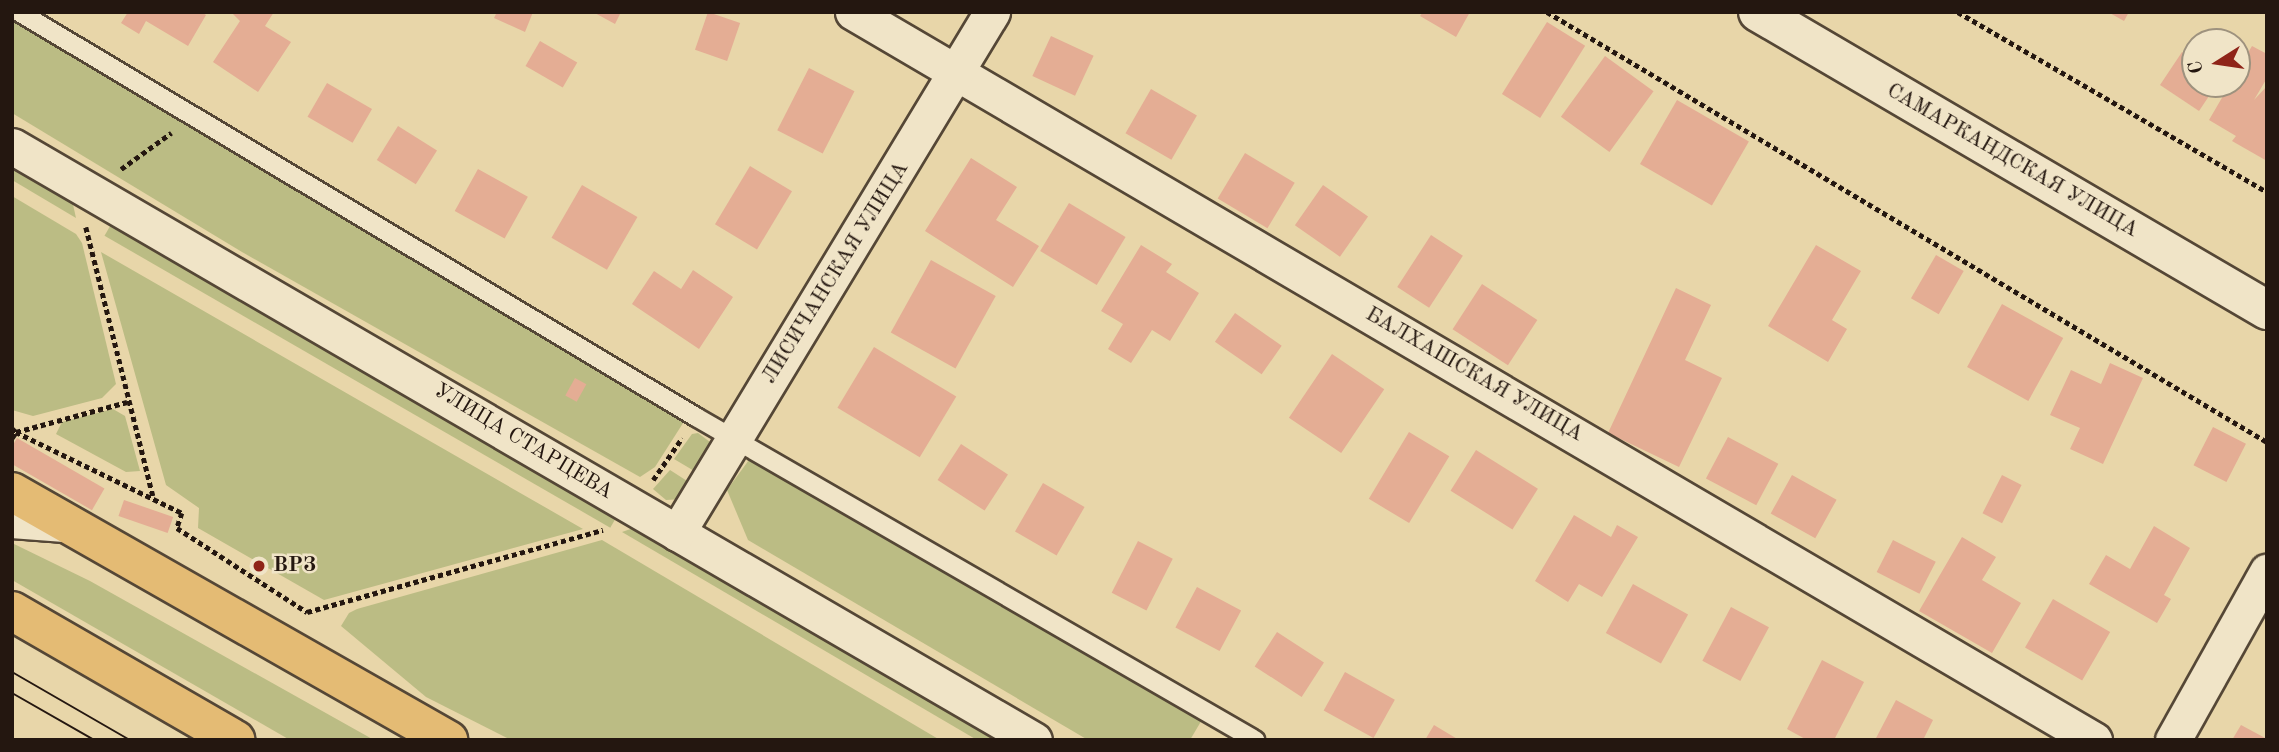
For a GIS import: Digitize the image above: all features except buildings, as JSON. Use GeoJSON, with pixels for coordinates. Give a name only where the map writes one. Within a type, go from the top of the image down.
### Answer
{"type":"FeatureCollection","features":[{"type":"Feature","properties":{"kind":"main road"},"geometry":{"type":"LineString","coordinates":[[12,492],[448,740]]}},
{"type":"Feature","properties":{"kind":"main road"},"geometry":{"type":"LineString","coordinates":[[12,611],[235,740]]}},
{"type":"Feature","properties":{"kind":"street","name":"БАЛХАШСКАЯ УЛИЦА"},"geometry":{"type":"LineString","coordinates":[[853,12],[2094,740]]}},
{"type":"Feature","properties":{"kind":"street","name":"ЛИСИЧАНСКАЯ УЛИЦА"},"geometry":{"type":"LineString","coordinates":[[677,533],[959,72],[992,12]]}},
{"type":"Feature","properties":{"kind":"street","name":"САМАРКАНДСКАЯ УЛИЦА"},"geometry":{"type":"LineString","coordinates":[[1758,12],[2267,310]]}},
{"type":"Feature","properties":{"kind":"street","name":"УЛИЦА СТАРЦЕВА"},"geometry":{"type":"LineString","coordinates":[[12,146],[565,464],[634,509],[1034,740]]}},
{"type":"Feature","properties":{"kind":"street"},"geometry":{"type":"LineString","coordinates":[[12,519],[65,523]]}},
{"type":"Feature","properties":{"kind":"street"},"geometry":{"type":"LineString","coordinates":[[2173,740],[2267,572]]}},
{"type":"Feature","properties":{"kind":"lane"},"geometry":{"type":"LineString","coordinates":[[19,12],[696,417],[736,437],[1255,740]]}},
{"type":"Feature","properties":{"kind":"path"},"geometry":{"type":"LineString","coordinates":[[1547,12],[2267,442]]}},
{"type":"Feature","properties":{"kind":"path"},"geometry":{"type":"LineString","coordinates":[[1958,12],[2267,192]]}},
{"type":"Feature","properties":{"kind":"path"},"geometry":{"type":"LineString","coordinates":[[153,498],[84,231],[103,182],[195,116]]}},
{"type":"Feature","properties":{"kind":"path"},"geometry":{"type":"LineString","coordinates":[[14,430],[127,402]]}},
{"type":"Feature","properties":{"kind":"path"},"geometry":{"type":"LineString","coordinates":[[14,430],[181,513],[177,528],[307,612],[602,530],[634,509],[696,417]]}},
{"type":"Feature","properties":{"kind":"path"},"geometry":{"type":"LineString","coordinates":[[12,438],[14,430]]}},
{"type":"Feature","properties":{"kind":"green space"},"geometry":{"type":"Polygon","coordinates":[[[12,15],[685,420],[655,467],[640,477],[242,252],[12,113],[12,15]]]}},
{"type":"Feature","properties":{"kind":"green space"},"geometry":{"type":"Polygon","coordinates":[[[12,162],[72,200],[76,218],[12,180],[12,162]]]}},
{"type":"Feature","properties":{"kind":"green space"},"geometry":{"type":"Polygon","coordinates":[[[12,196],[76,234],[82,243],[116,384],[102,398],[33,416],[12,410],[12,196]]]}},
{"type":"Feature","properties":{"kind":"green space"},"geometry":{"type":"Polygon","coordinates":[[[113,221],[619,513],[610,528],[104,236],[113,221]]]}},
{"type":"Feature","properties":{"kind":"green space"},"geometry":{"type":"Polygon","coordinates":[[[101,252],[583,529],[324,600],[198,528],[199,508],[166,485],[101,252]]]}},
{"type":"Feature","properties":{"kind":"green space"},"geometry":{"type":"Polygon","coordinates":[[[113,409],[125,416],[140,471],[126,472],[56,434],[62,422],[113,409]]]}},
{"type":"Feature","properties":{"kind":"green space"},"geometry":{"type":"Polygon","coordinates":[[[698,433],[718,448],[701,475],[674,459],[692,434],[698,433]]]}},
{"type":"Feature","properties":{"kind":"green space"},"geometry":{"type":"Polygon","coordinates":[[[754,453],[1203,718],[1190,740],[1088,740],[748,540],[727,490],[754,453]]]}},
{"type":"Feature","properties":{"kind":"green space"},"geometry":{"type":"Polygon","coordinates":[[[670,470],[698,488],[683,499],[666,500],[653,489],[670,470]]]}},
{"type":"Feature","properties":{"kind":"green space"},"geometry":{"type":"Polygon","coordinates":[[[639,526],[1002,740],[977,740],[622,532],[639,526]]]}},
{"type":"Feature","properties":{"kind":"green space"},"geometry":{"type":"Polygon","coordinates":[[[602,540],[940,740],[511,740],[426,697],[341,626],[349,613],[357,609],[602,540]]]}},
{"type":"Feature","properties":{"kind":"green space"},"geometry":{"type":"Polygon","coordinates":[[[12,543],[90,581],[374,740],[290,740],[12,580],[12,543]]]}},
{"type":"Feature","properties":{"kind":"tram line"},"geometry":{"type":"LineString","coordinates":[[12,672],[130,740]]}},
{"type":"Feature","properties":{"kind":"tram line"},"geometry":{"type":"LineString","coordinates":[[12,693],[94,740]]}},
{"type":"Feature","properties":{"kind":"place","name":"ВРЗ"},"geometry":{"type":"Point","coordinates":[259,566]}}]}
